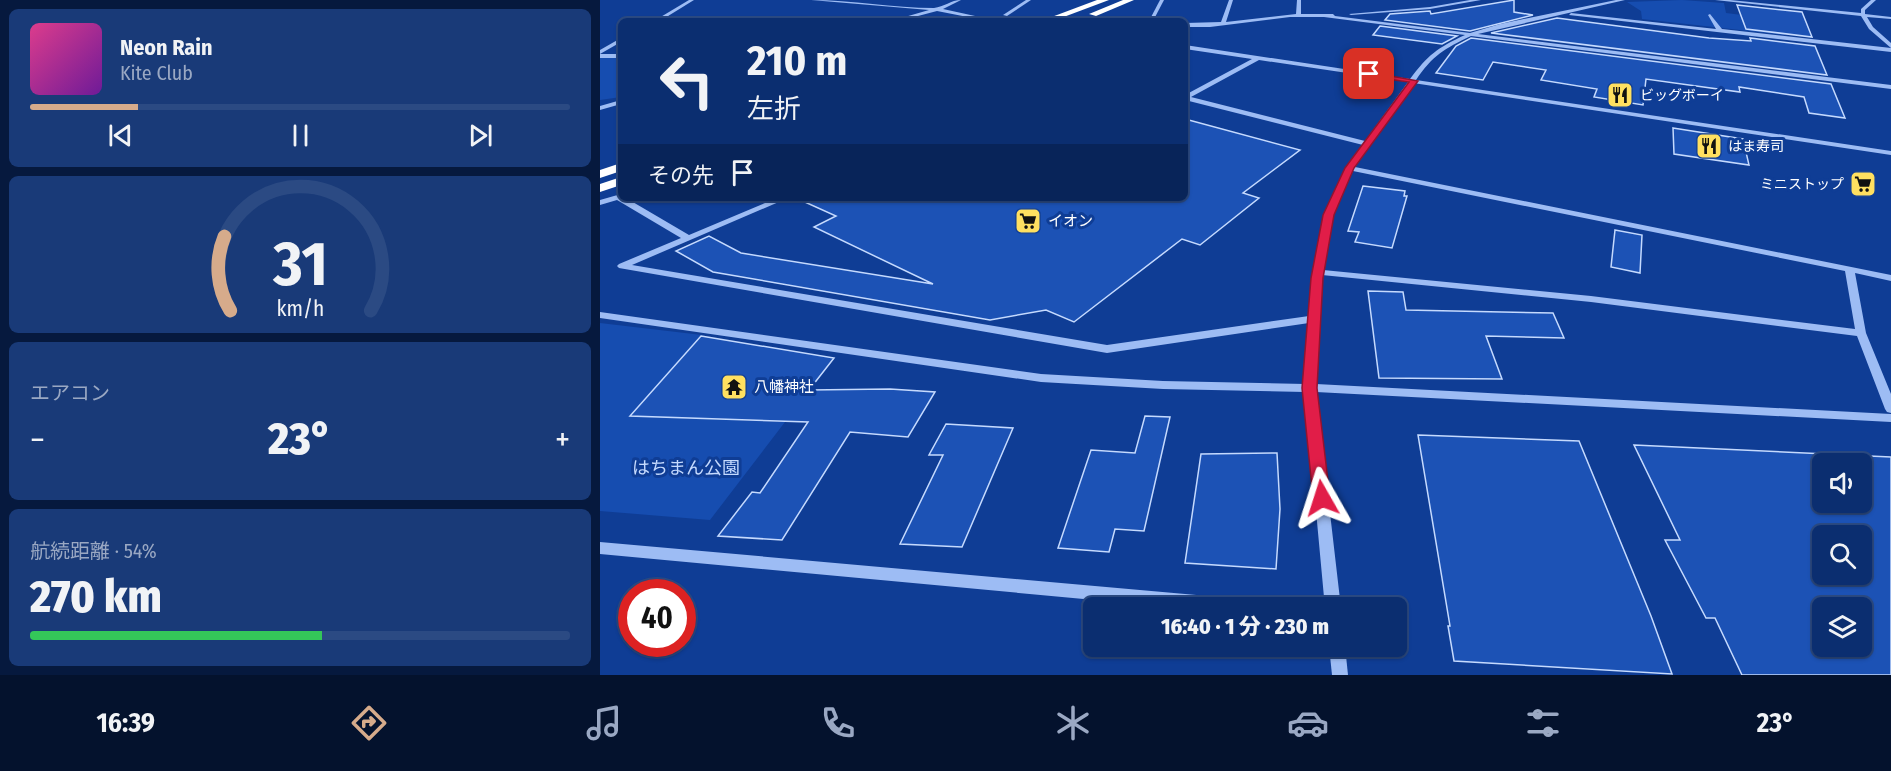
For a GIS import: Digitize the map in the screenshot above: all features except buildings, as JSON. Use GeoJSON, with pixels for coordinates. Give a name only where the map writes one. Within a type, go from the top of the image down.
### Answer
{"type":"FeatureCollection","features":[{"type":"Feature","properties":{"kind":"highway"},"geometry":{"type":"LineString","coordinates":[[1053,18],[1103,0]]}},
{"type":"Feature","properties":{"kind":"highway"},"geometry":{"type":"LineString","coordinates":[[1083,18],[1130,0]]}},
{"type":"Feature","properties":{"kind":"highway"},"geometry":{"type":"LineString","coordinates":[[600,174],[618,168]]}},
{"type":"Feature","properties":{"kind":"highway"},"geometry":{"type":"LineString","coordinates":[[600,188],[618,181]]}},
{"type":"Feature","properties":{"kind":"street"},"geometry":{"type":"LineString","coordinates":[[661,18],[692,0]]}},
{"type":"Feature","properties":{"kind":"street"},"geometry":{"type":"LineString","coordinates":[[813,0],[935,9],[981,18]]}},
{"type":"Feature","properties":{"kind":"street"},"geometry":{"type":"LineString","coordinates":[[882,4],[891,0]]}},
{"type":"Feature","properties":{"kind":"street"},"geometry":{"type":"LineString","coordinates":[[904,18],[959,0]]}},
{"type":"Feature","properties":{"kind":"street"},"geometry":{"type":"LineString","coordinates":[[1005,15],[1029,0]]}},
{"type":"Feature","properties":{"kind":"street"},"geometry":{"type":"LineString","coordinates":[[1153,18],[1162,0]]}},
{"type":"Feature","properties":{"kind":"street"},"geometry":{"type":"LineString","coordinates":[[1223,23],[1231,0]]}},
{"type":"Feature","properties":{"kind":"street"},"geometry":{"type":"LineString","coordinates":[[1298,16],[1299,0]]}},
{"type":"Feature","properties":{"kind":"street"},"geometry":{"type":"LineString","coordinates":[[1436,0],[1444,4]]}},
{"type":"Feature","properties":{"kind":"street"},"geometry":{"type":"LineString","coordinates":[[1188,26],[1430,8],[1479,0]]}},
{"type":"Feature","properties":{"kind":"street"},"geometry":{"type":"LineString","coordinates":[[1582,0],[1605,3]]}},
{"type":"Feature","properties":{"kind":"street"},"geometry":{"type":"LineString","coordinates":[[1332,597],[1310,388],[1318,272],[1328,215],[1350,168],[1424,64],[1443,47],[1471,34],[1623,0]]}},
{"type":"Feature","properties":{"kind":"street"},"geometry":{"type":"LineString","coordinates":[[1717,0],[1891,18]]}},
{"type":"Feature","properties":{"kind":"street"},"geometry":{"type":"LineString","coordinates":[[1874,0],[1863,10],[1863,15],[1871,28],[1891,48]]}},
{"type":"Feature","properties":{"kind":"street"},"geometry":{"type":"LineString","coordinates":[[1562,13],[1891,48]]}},
{"type":"Feature","properties":{"kind":"street"},"geometry":{"type":"LineString","coordinates":[[1710,15],[1720,31]]}},
{"type":"Feature","properties":{"kind":"street"},"geometry":{"type":"LineString","coordinates":[[1326,16],[1891,87]]}},
{"type":"Feature","properties":{"kind":"street"},"geometry":{"type":"LineString","coordinates":[[600,54],[618,42]]}},
{"type":"Feature","properties":{"kind":"street"},"geometry":{"type":"LineString","coordinates":[[1188,47],[1891,153]]}},
{"type":"Feature","properties":{"kind":"street"},"geometry":{"type":"LineString","coordinates":[[600,54],[618,56]]}},
{"type":"Feature","properties":{"kind":"street"},"geometry":{"type":"LineString","coordinates":[[1188,96],[1258,58]]}},
{"type":"Feature","properties":{"kind":"street"},"geometry":{"type":"LineString","coordinates":[[1188,99],[1367,144]]}},
{"type":"Feature","properties":{"kind":"street"},"geometry":{"type":"LineString","coordinates":[[600,108],[618,103]]}},
{"type":"Feature","properties":{"kind":"street"},"geometry":{"type":"LineString","coordinates":[[1350,168],[1891,278]]}},
{"type":"Feature","properties":{"kind":"street"},"geometry":{"type":"LineString","coordinates":[[600,203],[618,196]]}},
{"type":"Feature","properties":{"kind":"street"},"geometry":{"type":"LineString","coordinates":[[627,201],[688,238]]}},
{"type":"Feature","properties":{"kind":"street"},"geometry":{"type":"LineString","coordinates":[[776,201],[622,266],[1107,349],[1314,319]]}},
{"type":"Feature","properties":{"kind":"street"},"geometry":{"type":"LineString","coordinates":[[1849,270],[1861,333],[1891,409]]}},
{"type":"Feature","properties":{"kind":"street"},"geometry":{"type":"LineString","coordinates":[[1318,272],[1591,298],[1861,333]]}},
{"type":"Feature","properties":{"kind":"street"},"geometry":{"type":"LineString","coordinates":[[600,315],[1041,378],[1163,385],[1310,388],[1891,418]]}},
{"type":"Feature","properties":{"kind":"street"},"geometry":{"type":"LineString","coordinates":[[600,548],[1142,597]]}},
{"type":"Feature","properties":{"kind":"street"},"geometry":{"type":"LineString","coordinates":[[1338,657],[1340,675]]}},
{"type":"Feature","properties":{"kind":"green space"},"geometry":{"type":"Polygon","coordinates":[[[1682,0],[1724,3],[1726,13],[1781,20],[1785,35],[1642,19],[1641,11],[1627,2],[1682,0]]]}},
{"type":"Feature","properties":{"kind":"green space"},"geometry":{"type":"Polygon","coordinates":[[[600,57],[618,57],[618,97],[600,100],[600,57]]]}},
{"type":"Feature","properties":{"kind":"green space","name":"はちまん公園"},"geometry":{"type":"Polygon","coordinates":[[[600,323],[702,335],[630,416],[785,422],[710,520],[600,511],[600,323]]]}},
{"type":"Feature","properties":{"kind":"place","name":"ビッグボーイ"},"geometry":{"type":"Point","coordinates":[1620,95]}},
{"type":"Feature","properties":{"kind":"place","name":"はま寿司"},"geometry":{"type":"Point","coordinates":[1709,146]}},
{"type":"Feature","properties":{"kind":"place","name":"ミニストップ"},"geometry":{"type":"Point","coordinates":[1863,184]}},
{"type":"Feature","properties":{"kind":"place","name":"イオン"},"geometry":{"type":"Point","coordinates":[1028,221]}},
{"type":"Feature","properties":{"kind":"place","name":"八幡神社"},"geometry":{"type":"Point","coordinates":[734,387]}},
{"type":"Feature","properties":{"kind":"route"},"geometry":{"type":"LineString","coordinates":[[1322,498],[1310,388],[1317,278],[1328,215],[1350,168],[1414,81],[1369,74]]}}]}
